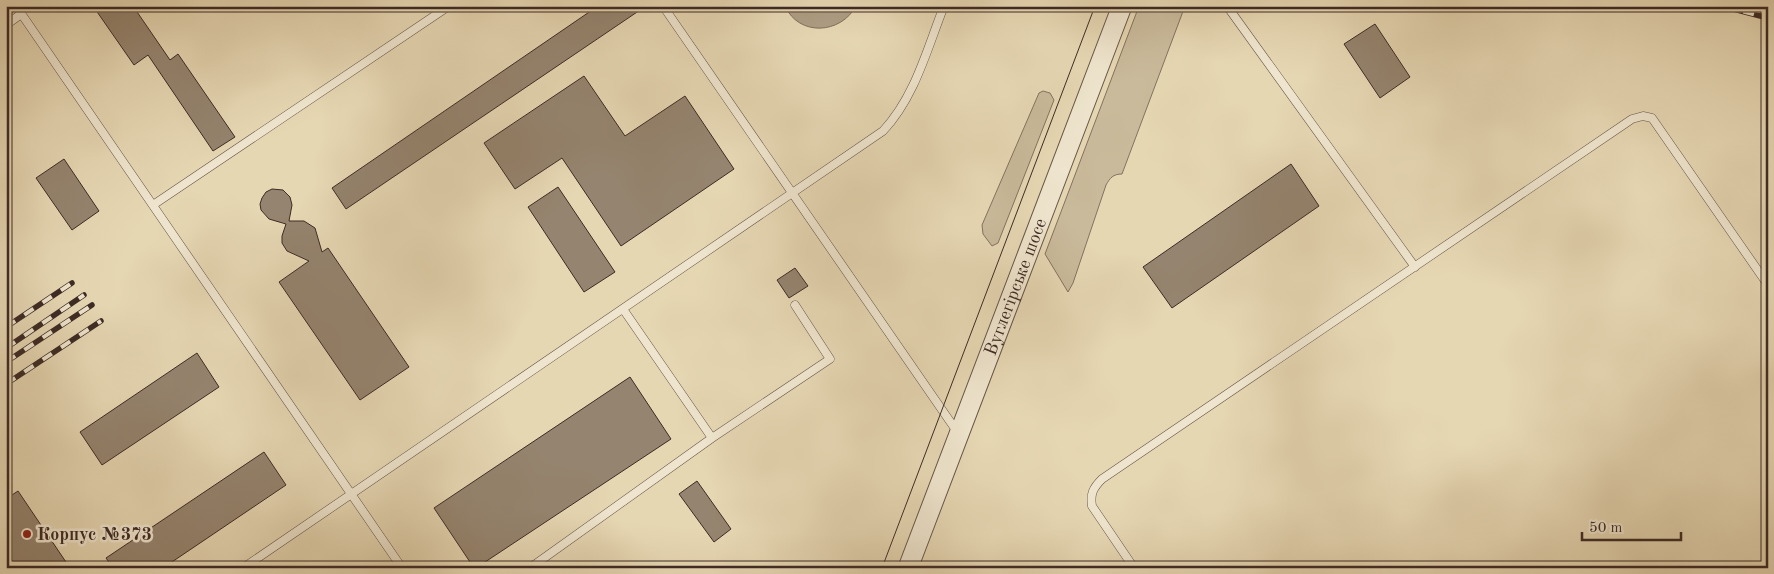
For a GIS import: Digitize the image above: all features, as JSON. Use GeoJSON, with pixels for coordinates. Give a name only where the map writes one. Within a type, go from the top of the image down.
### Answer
{"type":"FeatureCollection","features":[{"type":"Feature","properties":{"kind":"street","name":"Вуглегірське шосе"},"geometry":{"type":"LineString","coordinates":[[908,568],[1122,6]]}},
{"type":"Feature","properties":{"kind":"lane"},"geometry":{"type":"LineString","coordinates":[[16,6],[402,568]]}},
{"type":"Feature","properties":{"kind":"lane"},"geometry":{"type":"LineString","coordinates":[[153,205],[449,6]]}},
{"type":"Feature","properties":{"kind":"lane"},"geometry":{"type":"LineString","coordinates":[[663,6],[959,434]]}},
{"type":"Feature","properties":{"kind":"lane"},"geometry":{"type":"LineString","coordinates":[[243,568],[882,131],[900,111],[917,77],[944,6]]}},
{"type":"Feature","properties":{"kind":"lane"},"geometry":{"type":"LineString","coordinates":[[1227,6],[1415,267]]}},
{"type":"Feature","properties":{"kind":"lane"},"geometry":{"type":"LineString","coordinates":[[6,25],[21,14]]}},
{"type":"Feature","properties":{"kind":"lane"},"geometry":{"type":"LineString","coordinates":[[1134,568],[1092,506],[1091,496],[1094,487],[1115,469],[1632,119],[1643,116],[1652,118],[1768,285]]}},
{"type":"Feature","properties":{"kind":"lane"},"geometry":{"type":"LineString","coordinates":[[530,568],[712,438],[830,359],[795,305]]}},
{"type":"Feature","properties":{"kind":"lane"},"geometry":{"type":"LineString","coordinates":[[623,309],[712,438]]}},
{"type":"Feature","properties":{"kind":"shaded area"},"geometry":{"type":"Polygon","coordinates":[[[785,6],[856,6],[841,22],[820,28],[800,23],[791,16],[785,6]]]}},
{"type":"Feature","properties":{"kind":"shaded area"},"geometry":{"type":"Polygon","coordinates":[[[1139,6],[1185,6],[1122,174],[1112,177],[1106,185],[1073,283],[1068,292],[1045,254],[1139,6]]]}},
{"type":"Feature","properties":{"kind":"shaded area"},"geometry":{"type":"Polygon","coordinates":[[[1043,91],[1050,93],[1054,100],[998,243],[992,246],[983,234],[982,225],[1039,93],[1043,91]]]}},
{"type":"Feature","properties":{"kind":"building"},"geometry":{"type":"Polygon","coordinates":[[[93,6],[133,6],[170,60],[178,54],[235,137],[213,151],[148,55],[134,65],[93,6]]]}},
{"type":"Feature","properties":{"kind":"building"},"geometry":{"type":"Polygon","coordinates":[[[598,6],[646,6],[346,209],[332,188],[598,6]]]}},
{"type":"Feature","properties":{"kind":"building"},"geometry":{"type":"Polygon","coordinates":[[[1375,24],[1410,77],[1380,98],[1344,44],[1375,24]]]}},
{"type":"Feature","properties":{"kind":"building"},"geometry":{"type":"Polygon","coordinates":[[[584,76],[625,136],[685,96],[734,169],[621,246],[562,158],[515,189],[484,143],[584,76]]]}},
{"type":"Feature","properties":{"kind":"building"},"geometry":{"type":"Polygon","coordinates":[[[64,159],[99,211],[72,230],[36,178],[64,159]]]}},
{"type":"Feature","properties":{"kind":"building"},"geometry":{"type":"Polygon","coordinates":[[[1291,164],[1319,206],[1172,308],[1143,267],[1291,164]]]}},
{"type":"Feature","properties":{"kind":"building"},"geometry":{"type":"Polygon","coordinates":[[[558,187],[615,272],[584,292],[528,207],[558,187]]]}},
{"type":"Feature","properties":{"kind":"building"},"geometry":{"type":"Polygon","coordinates":[[[272,189],[283,190],[290,197],[292,205],[289,221],[304,221],[315,228],[322,252],[328,248],[409,367],[360,400],[279,282],[309,261],[287,251],[282,243],[286,224],[269,219],[261,210],[262,198],[266,192],[272,189]]]}},
{"type":"Feature","properties":{"kind":"building"},"geometry":{"type":"Polygon","coordinates":[[[795,268],[808,286],[789,298],[777,280],[795,268]]]}},
{"type":"Feature","properties":{"kind":"building"},"geometry":{"type":"Polygon","coordinates":[[[197,353],[219,387],[102,465],[80,432],[197,353]]]}},
{"type":"Feature","properties":{"kind":"building"},"geometry":{"type":"Polygon","coordinates":[[[630,377],[671,439],[474,568],[434,508],[630,377]]]}},
{"type":"Feature","properties":{"kind":"building"},"geometry":{"type":"Polygon","coordinates":[[[264,452],[286,485],[163,568],[113,568],[106,558],[264,452]]]}},
{"type":"Feature","properties":{"kind":"building"},"geometry":{"type":"Polygon","coordinates":[[[697,481],[731,529],[714,542],[679,494],[697,481]]]}},
{"type":"Feature","properties":{"kind":"building","name":"Корпус №373"},"geometry":{"type":"Polygon","coordinates":[[[18,491],[70,568],[6,568],[6,499],[18,491]]]}},
{"type":"Feature","properties":{"kind":"tram line"},"geometry":{"type":"LineString","coordinates":[[882,568],[1095,6]]}},
{"type":"Feature","properties":{"kind":"railway"},"geometry":{"type":"LineString","coordinates":[[1722,6],[1768,18]]}},
{"type":"Feature","properties":{"kind":"railway"},"geometry":{"type":"LineString","coordinates":[[6,327],[72,283]]}},
{"type":"Feature","properties":{"kind":"railway"},"geometry":{"type":"LineString","coordinates":[[6,348],[84,295]]}},
{"type":"Feature","properties":{"kind":"railway"},"geometry":{"type":"LineString","coordinates":[[6,362],[92,305]]}},
{"type":"Feature","properties":{"kind":"railway"},"geometry":{"type":"LineString","coordinates":[[6,384],[101,321]]}},
{"type":"Feature","properties":{"kind":"place","name":"Корпус №373"},"geometry":{"type":"Point","coordinates":[27,534]}}]}
